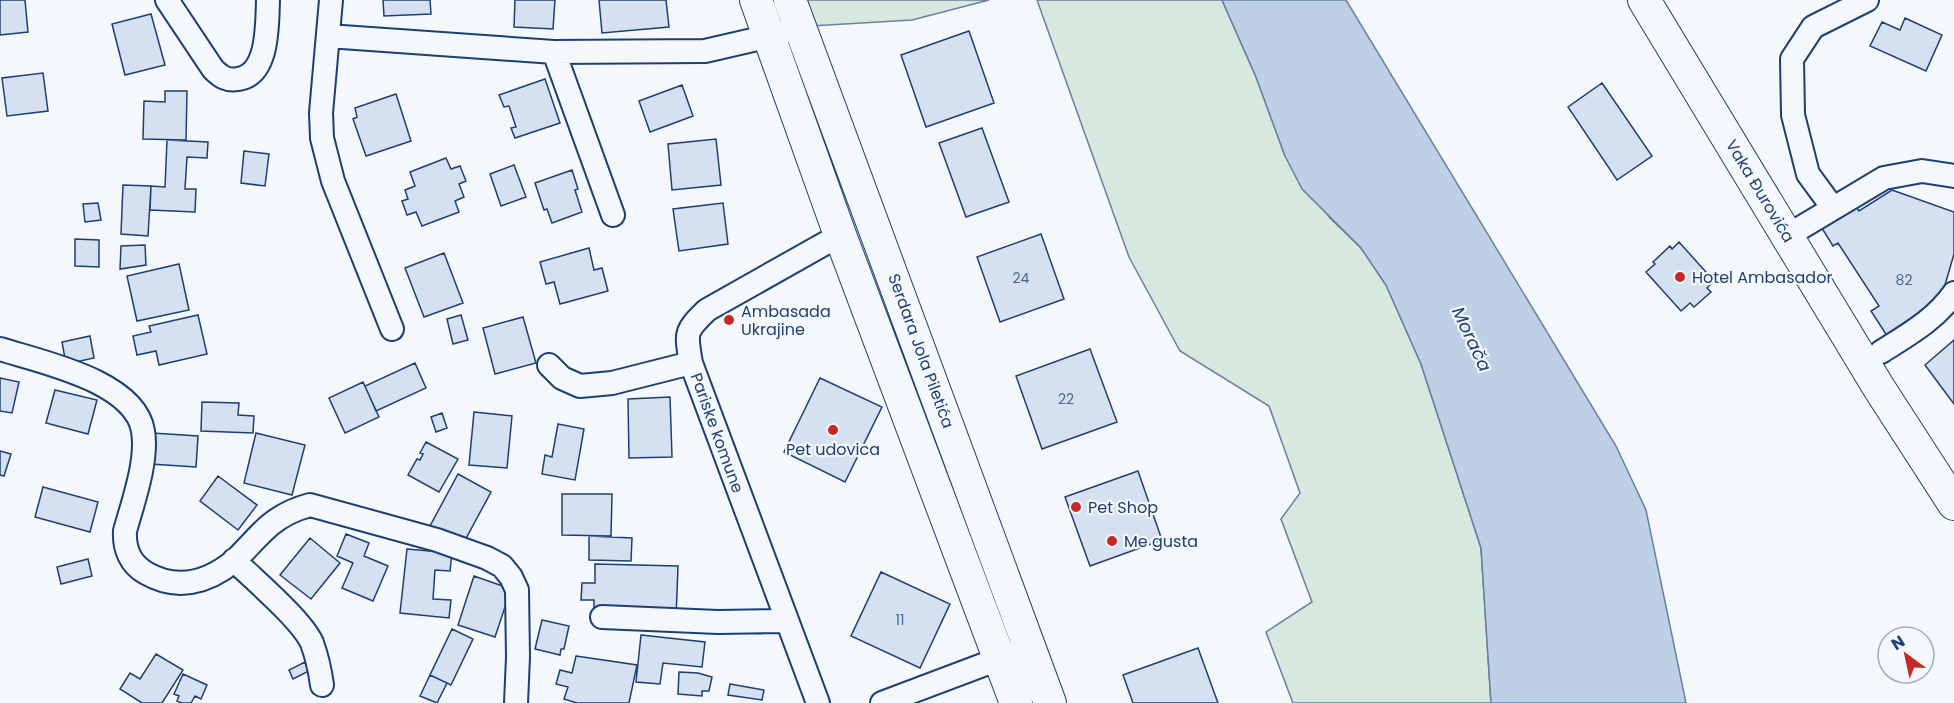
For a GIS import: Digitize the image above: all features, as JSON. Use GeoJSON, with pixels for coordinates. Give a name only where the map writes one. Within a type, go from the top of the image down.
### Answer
{"type":"FeatureCollection","features":[{"type":"Feature","properties":{"kind":"main road"},"geometry":{"type":"LineString","coordinates":[[756,0],[878,339],[1016,703]]}},
{"type":"Feature","properties":{"kind":"main road","name":"Vaka Đurovića"},"geometry":{"type":"LineString","coordinates":[[1644,0],[1873,378],[1954,504]]}},
{"type":"Feature","properties":{"kind":"main road","name":"Serdara Jola Piletića"},"geometry":{"type":"LineString","coordinates":[[795,13],[1050,703]]}},
{"type":"Feature","properties":{"kind":"street"},"geometry":{"type":"LineString","coordinates":[[167,0],[213,69],[222,77],[232,80],[244,78],[254,72],[261,59],[266,36],[268,0]]}},
{"type":"Feature","properties":{"kind":"street"},"geometry":{"type":"LineString","coordinates":[[1833,208],[1808,174],[1793,115],[1792,59],[1813,27],[1867,0]]}},
{"type":"Feature","properties":{"kind":"street"},"geometry":{"type":"LineString","coordinates":[[392,328],[333,181],[322,138],[321,113],[327,13],[554,52],[705,51],[770,36],[795,13]]}},
{"type":"Feature","properties":{"kind":"street"},"geometry":{"type":"LineString","coordinates":[[554,52],[614,215]]}},
{"type":"Feature","properties":{"kind":"street"},"geometry":{"type":"LineString","coordinates":[[1787,236],[1884,178],[1922,171],[1954,176]]}},
{"type":"Feature","properties":{"kind":"street","name":"Pariske komune"},"geometry":{"type":"LineString","coordinates":[[818,703],[692,363],[687,337],[692,324],[707,310],[840,236]]}},
{"type":"Feature","properties":{"kind":"street"},"geometry":{"type":"LineString","coordinates":[[1881,352],[1943,309],[1954,293]]}},
{"type":"Feature","properties":{"kind":"street"},"geometry":{"type":"LineString","coordinates":[[0,349],[105,386],[121,397],[137,415],[143,430],[144,453],[124,543],[130,558],[140,570],[159,581],[182,584],[199,581],[219,572],[269,525],[295,509],[310,505],[436,540],[487,558],[502,566],[511,577],[517,590],[516,703]]}},
{"type":"Feature","properties":{"kind":"street"},"geometry":{"type":"LineString","coordinates":[[549,364],[562,378],[580,386],[612,383],[692,363]]}},
{"type":"Feature","properties":{"kind":"street"},"geometry":{"type":"LineString","coordinates":[[234,560],[298,624],[311,641],[322,685]]}},
{"type":"Feature","properties":{"kind":"street"},"geometry":{"type":"LineString","coordinates":[[602,617],[718,622],[787,621]]}},
{"type":"Feature","properties":{"kind":"street"},"geometry":{"type":"LineString","coordinates":[[882,703],[1030,648]]}},
{"type":"Feature","properties":{"kind":"shaded area"},"geometry":{"type":"Polygon","coordinates":[[[786,0],[989,0],[912,20],[794,27],[786,0]]]}},
{"type":"Feature","properties":{"kind":"shaded area"},"geometry":{"type":"Polygon","coordinates":[[[1037,0],[1222,0],[1256,77],[1285,156],[1330,218],[1361,248],[1386,285],[1421,364],[1481,548],[1491,703],[1293,703],[1266,632],[1312,602],[1281,519],[1300,493],[1269,406],[1180,351],[1129,257],[1037,0]]]}},
{"type":"Feature","properties":{"kind":"water","name":"Morača"},"geometry":{"type":"Polygon","coordinates":[[[1222,0],[1346,0],[1616,446],[1646,510],[1686,703],[1491,703],[1481,548],[1421,364],[1386,285],[1361,248],[1302,189],[1285,156],[1256,77],[1222,0]]]}},
{"type":"Feature","properties":{"kind":"building"},"geometry":{"type":"Polygon","coordinates":[[[0,0],[25,0],[28,32],[0,35],[0,0]]]}},
{"type":"Feature","properties":{"kind":"building"},"geometry":{"type":"Polygon","coordinates":[[[383,0],[430,0],[431,14],[384,16],[383,0]]]}},
{"type":"Feature","properties":{"kind":"building"},"geometry":{"type":"Polygon","coordinates":[[[515,0],[555,0],[553,29],[514,27],[515,0]]]}},
{"type":"Feature","properties":{"kind":"building"},"geometry":{"type":"Polygon","coordinates":[[[599,0],[666,0],[669,27],[602,33],[599,0]]]}},
{"type":"Feature","properties":{"kind":"building"},"geometry":{"type":"Polygon","coordinates":[[[151,14],[165,65],[125,75],[112,24],[151,14]]]}},
{"type":"Feature","properties":{"kind":"building"},"geometry":{"type":"Polygon","coordinates":[[[1905,18],[1942,35],[1926,71],[1870,46],[1882,22],[1900,30],[1905,18]]]}},
{"type":"Feature","properties":{"kind":"building"},"geometry":{"type":"Polygon","coordinates":[[[969,31],[994,103],[926,127],[901,55],[969,31]]]}},
{"type":"Feature","properties":{"kind":"building"},"geometry":{"type":"Polygon","coordinates":[[[43,73],[48,111],[7,116],[2,78],[43,73]]]}},
{"type":"Feature","properties":{"kind":"building"},"geometry":{"type":"Polygon","coordinates":[[[545,79],[560,123],[515,138],[511,128],[516,127],[509,106],[504,107],[499,95],[545,79]]]}},
{"type":"Feature","properties":{"kind":"building"},"geometry":{"type":"Polygon","coordinates":[[[1602,83],[1652,156],[1617,180],[1568,107],[1602,83]]]}},
{"type":"Feature","properties":{"kind":"building"},"geometry":{"type":"Polygon","coordinates":[[[682,85],[693,116],[650,132],[639,101],[682,85]]]}},
{"type":"Feature","properties":{"kind":"building"},"geometry":{"type":"Polygon","coordinates":[[[165,91],[187,91],[186,140],[143,139],[144,101],[165,102],[165,91]]]}},
{"type":"Feature","properties":{"kind":"building"},"geometry":{"type":"Polygon","coordinates":[[[396,94],[411,141],[366,156],[353,119],[357,117],[355,108],[396,94]]]}},
{"type":"Feature","properties":{"kind":"building"},"geometry":{"type":"Polygon","coordinates":[[[982,128],[1009,202],[966,217],[939,143],[982,128]]]}},
{"type":"Feature","properties":{"kind":"building"},"geometry":{"type":"Polygon","coordinates":[[[716,139],[721,185],[672,190],[668,144],[716,139]]]}},
{"type":"Feature","properties":{"kind":"building"},"geometry":{"type":"Polygon","coordinates":[[[167,140],[208,142],[207,158],[187,157],[185,189],[196,189],[195,212],[150,210],[151,186],[165,187],[167,140]]]}},
{"type":"Feature","properties":{"kind":"building"},"geometry":{"type":"Polygon","coordinates":[[[244,151],[269,154],[265,186],[241,183],[244,151]]]}},
{"type":"Feature","properties":{"kind":"building"},"geometry":{"type":"Polygon","coordinates":[[[446,158],[451,169],[460,166],[466,181],[459,184],[464,197],[455,201],[459,212],[422,226],[416,212],[407,215],[402,201],[408,199],[405,190],[415,186],[410,172],[446,158]]]}},
{"type":"Feature","properties":{"kind":"building"},"geometry":{"type":"Polygon","coordinates":[[[514,165],[526,197],[501,206],[490,174],[514,165]]]}},
{"type":"Feature","properties":{"kind":"building"},"geometry":{"type":"Polygon","coordinates":[[[572,170],[582,212],[552,223],[547,209],[544,210],[535,183],[572,170]]]}},
{"type":"Feature","properties":{"kind":"building"},"geometry":{"type":"Polygon","coordinates":[[[123,185],[151,186],[148,236],[121,234],[123,185]]]}},
{"type":"Feature","properties":{"kind":"building"},"geometry":{"type":"Polygon","coordinates":[[[1892,190],[1954,212],[1954,254],[1937,312],[1891,342],[1871,311],[1879,306],[1838,243],[1833,246],[1820,225],[1854,203],[1859,211],[1892,190]]]}},
{"type":"Feature","properties":{"kind":"building"},"geometry":{"type":"Polygon","coordinates":[[[98,203],[101,220],[85,222],[83,204],[98,203]]]}},
{"type":"Feature","properties":{"kind":"building"},"geometry":{"type":"Polygon","coordinates":[[[723,203],[728,244],[679,251],[673,209],[723,203]]]}},
{"type":"Feature","properties":{"kind":"building"},"geometry":{"type":"Polygon","coordinates":[[[1041,234],[1064,299],[1000,322],[977,257],[1041,234]]]}},
{"type":"Feature","properties":{"kind":"building"},"geometry":{"type":"Polygon","coordinates":[[[75,239],[99,240],[99,267],[75,266],[75,239]]]}},
{"type":"Feature","properties":{"kind":"building","name":"Hotel Ambasador"},"geometry":{"type":"Polygon","coordinates":[[[1679,242],[1714,281],[1707,288],[1711,292],[1694,307],[1690,303],[1681,311],[1646,272],[1670,246],[1672,249],[1679,242]]]}},
{"type":"Feature","properties":{"kind":"building"},"geometry":{"type":"Polygon","coordinates":[[[145,245],[146,265],[120,269],[121,246],[145,245]]]}},
{"type":"Feature","properties":{"kind":"building"},"geometry":{"type":"Polygon","coordinates":[[[589,248],[594,270],[602,268],[608,291],[560,304],[554,282],[546,284],[540,262],[589,248]]]}},
{"type":"Feature","properties":{"kind":"building"},"geometry":{"type":"Polygon","coordinates":[[[444,253],[463,303],[424,317],[405,268],[444,253]]]}},
{"type":"Feature","properties":{"kind":"building"},"geometry":{"type":"Polygon","coordinates":[[[179,264],[189,310],[137,321],[127,276],[179,264]]]}},
{"type":"Feature","properties":{"kind":"building"},"geometry":{"type":"Polygon","coordinates":[[[198,315],[207,354],[159,365],[156,351],[137,355],[133,336],[151,332],[149,326],[198,315]]]}},
{"type":"Feature","properties":{"kind":"building"},"geometry":{"type":"Polygon","coordinates":[[[461,315],[468,340],[453,344],[447,319],[461,315]]]}},
{"type":"Feature","properties":{"kind":"building"},"geometry":{"type":"Polygon","coordinates":[[[523,317],[536,363],[495,374],[483,328],[523,317]]]}},
{"type":"Feature","properties":{"kind":"building"},"geometry":{"type":"Polygon","coordinates":[[[90,336],[94,358],[66,364],[62,342],[90,336]]]}},
{"type":"Feature","properties":{"kind":"building"},"geometry":{"type":"Polygon","coordinates":[[[1954,340],[1954,404],[1925,365],[1954,340]]]}},
{"type":"Feature","properties":{"kind":"building"},"geometry":{"type":"Polygon","coordinates":[[[1090,349],[1117,422],[1042,449],[1016,376],[1090,349]]]}},
{"type":"Feature","properties":{"kind":"building"},"geometry":{"type":"Polygon","coordinates":[[[415,363],[426,388],[376,411],[365,386],[415,363]]]}},
{"type":"Feature","properties":{"kind":"building"},"geometry":{"type":"Polygon","coordinates":[[[0,378],[19,382],[12,413],[0,411],[0,378]]]}},
{"type":"Feature","properties":{"kind":"building","name":"Pet udovica"},"geometry":{"type":"Polygon","coordinates":[[[820,378],[882,407],[845,482],[784,452],[820,378]]]}},
{"type":"Feature","properties":{"kind":"building"},"geometry":{"type":"Polygon","coordinates":[[[363,382],[379,417],[345,433],[329,398],[363,382]]]}},
{"type":"Feature","properties":{"kind":"building"},"geometry":{"type":"Polygon","coordinates":[[[55,390],[97,400],[88,434],[46,423],[55,390]]]}},
{"type":"Feature","properties":{"kind":"building"},"geometry":{"type":"Polygon","coordinates":[[[670,397],[672,457],[629,458],[628,399],[670,397]]]}},
{"type":"Feature","properties":{"kind":"building"},"geometry":{"type":"Polygon","coordinates":[[[202,402],[239,403],[238,415],[254,416],[253,433],[201,431],[202,402]]]}},
{"type":"Feature","properties":{"kind":"building"},"geometry":{"type":"Polygon","coordinates":[[[474,412],[512,416],[507,468],[469,465],[474,412]]]}},
{"type":"Feature","properties":{"kind":"building"},"geometry":{"type":"Polygon","coordinates":[[[442,413],[447,428],[436,432],[431,417],[442,413]]]}},
{"type":"Feature","properties":{"kind":"building"},"geometry":{"type":"Polygon","coordinates":[[[558,424],[584,429],[575,480],[542,474],[545,455],[552,457],[558,424]]]}},
{"type":"Feature","properties":{"kind":"building"},"geometry":{"type":"Polygon","coordinates":[[[152,433],[198,436],[196,467],[150,464],[152,433]]]}},
{"type":"Feature","properties":{"kind":"building"},"geometry":{"type":"Polygon","coordinates":[[[256,433],[305,445],[292,495],[244,483],[256,433]]]}},
{"type":"Feature","properties":{"kind":"building"},"geometry":{"type":"Polygon","coordinates":[[[426,442],[458,459],[439,492],[408,475],[417,459],[420,460],[423,454],[420,453],[426,442]]]}},
{"type":"Feature","properties":{"kind":"building"},"geometry":{"type":"Polygon","coordinates":[[[0,451],[11,454],[4,476],[0,475],[0,451]]]}},
{"type":"Feature","properties":{"kind":"building"},"geometry":{"type":"Polygon","coordinates":[[[1138,471],[1162,540],[1090,566],[1065,497],[1138,471]]]}},
{"type":"Feature","properties":{"kind":"building"},"geometry":{"type":"Polygon","coordinates":[[[458,474],[491,492],[463,544],[430,526],[458,474]]]}},
{"type":"Feature","properties":{"kind":"building"},"geometry":{"type":"Polygon","coordinates":[[[218,476],[257,505],[238,530],[200,501],[218,476]]]}},
{"type":"Feature","properties":{"kind":"building"},"geometry":{"type":"Polygon","coordinates":[[[43,487],[98,502],[90,532],[35,517],[43,487]]]}},
{"type":"Feature","properties":{"kind":"building"},"geometry":{"type":"Polygon","coordinates":[[[562,494],[612,494],[611,536],[562,535],[562,494]]]}},
{"type":"Feature","properties":{"kind":"building"},"geometry":{"type":"Polygon","coordinates":[[[346,534],[369,543],[364,556],[388,566],[373,601],[342,588],[353,563],[337,556],[346,534]]]}},
{"type":"Feature","properties":{"kind":"building"},"geometry":{"type":"Polygon","coordinates":[[[589,536],[632,538],[631,561],[589,560],[589,536]]]}},
{"type":"Feature","properties":{"kind":"building"},"geometry":{"type":"Polygon","coordinates":[[[310,538],[340,563],[311,599],[280,575],[310,538]]]}},
{"type":"Feature","properties":{"kind":"building"},"geometry":{"type":"Polygon","coordinates":[[[407,549],[452,553],[450,571],[435,570],[433,599],[451,600],[449,618],[400,613],[407,549]]]}},
{"type":"Feature","properties":{"kind":"building"},"geometry":{"type":"Polygon","coordinates":[[[88,559],[92,576],[61,584],[57,567],[88,559]]]}},
{"type":"Feature","properties":{"kind":"building"},"geometry":{"type":"Polygon","coordinates":[[[595,564],[678,566],[676,618],[594,615],[594,600],[581,600],[582,583],[595,583],[595,564]]]}},
{"type":"Feature","properties":{"kind":"building"},"geometry":{"type":"Polygon","coordinates":[[[881,572],[950,604],[920,668],[851,636],[881,572]]]}},
{"type":"Feature","properties":{"kind":"building"},"geometry":{"type":"Polygon","coordinates":[[[474,576],[511,589],[495,637],[458,625],[474,576]]]}},
{"type":"Feature","properties":{"kind":"building"},"geometry":{"type":"Polygon","coordinates":[[[542,620],[569,626],[564,649],[561,649],[560,655],[535,649],[542,620]]]}},
{"type":"Feature","properties":{"kind":"building"},"geometry":{"type":"Polygon","coordinates":[[[452,629],[473,639],[451,685],[430,675],[452,629]]]}},
{"type":"Feature","properties":{"kind":"building"},"geometry":{"type":"Polygon","coordinates":[[[641,635],[705,642],[702,667],[663,663],[660,684],[636,682],[641,635]]]}},
{"type":"Feature","properties":{"kind":"building"},"geometry":{"type":"Polygon","coordinates":[[[1198,648],[1218,703],[1133,703],[1123,675],[1198,648]]]}},
{"type":"Feature","properties":{"kind":"building"},"geometry":{"type":"Polygon","coordinates":[[[156,654],[183,670],[162,703],[142,703],[120,689],[130,673],[140,679],[156,654]]]}},
{"type":"Feature","properties":{"kind":"building"},"geometry":{"type":"Polygon","coordinates":[[[576,656],[637,665],[629,703],[577,703],[564,699],[568,687],[556,684],[560,670],[572,673],[576,656]]]}},
{"type":"Feature","properties":{"kind":"building"},"geometry":{"type":"Polygon","coordinates":[[[305,662],[309,671],[293,679],[289,670],[305,662]]]}},
{"type":"Feature","properties":{"kind":"building"},"geometry":{"type":"Polygon","coordinates":[[[679,672],[698,673],[712,677],[709,691],[702,691],[702,696],[678,694],[679,672]]]}},
{"type":"Feature","properties":{"kind":"building"},"geometry":{"type":"Polygon","coordinates":[[[183,674],[207,685],[201,699],[195,696],[191,703],[177,701],[179,696],[174,694],[183,674]]]}},
{"type":"Feature","properties":{"kind":"building"},"geometry":{"type":"Polygon","coordinates":[[[430,675],[447,683],[437,703],[420,696],[430,675]]]}},
{"type":"Feature","properties":{"kind":"building"},"geometry":{"type":"Polygon","coordinates":[[[730,684],[764,690],[762,700],[728,695],[730,684]]]}},
{"type":"Feature","properties":{"kind":"place","name":"Hotel Ambasador"},"geometry":{"type":"Point","coordinates":[1680,277]}},
{"type":"Feature","properties":{"kind":"place","name":"Ambasada Ukrajine"},"geometry":{"type":"Point","coordinates":[729,320]}},
{"type":"Feature","properties":{"kind":"place","name":"Pet udovica"},"geometry":{"type":"Point","coordinates":[833,430]}},
{"type":"Feature","properties":{"kind":"place","name":"Pet Shop"},"geometry":{"type":"Point","coordinates":[1076,507]}},
{"type":"Feature","properties":{"kind":"place","name":"Me gusta"},"geometry":{"type":"Point","coordinates":[1112,541]}}]}
